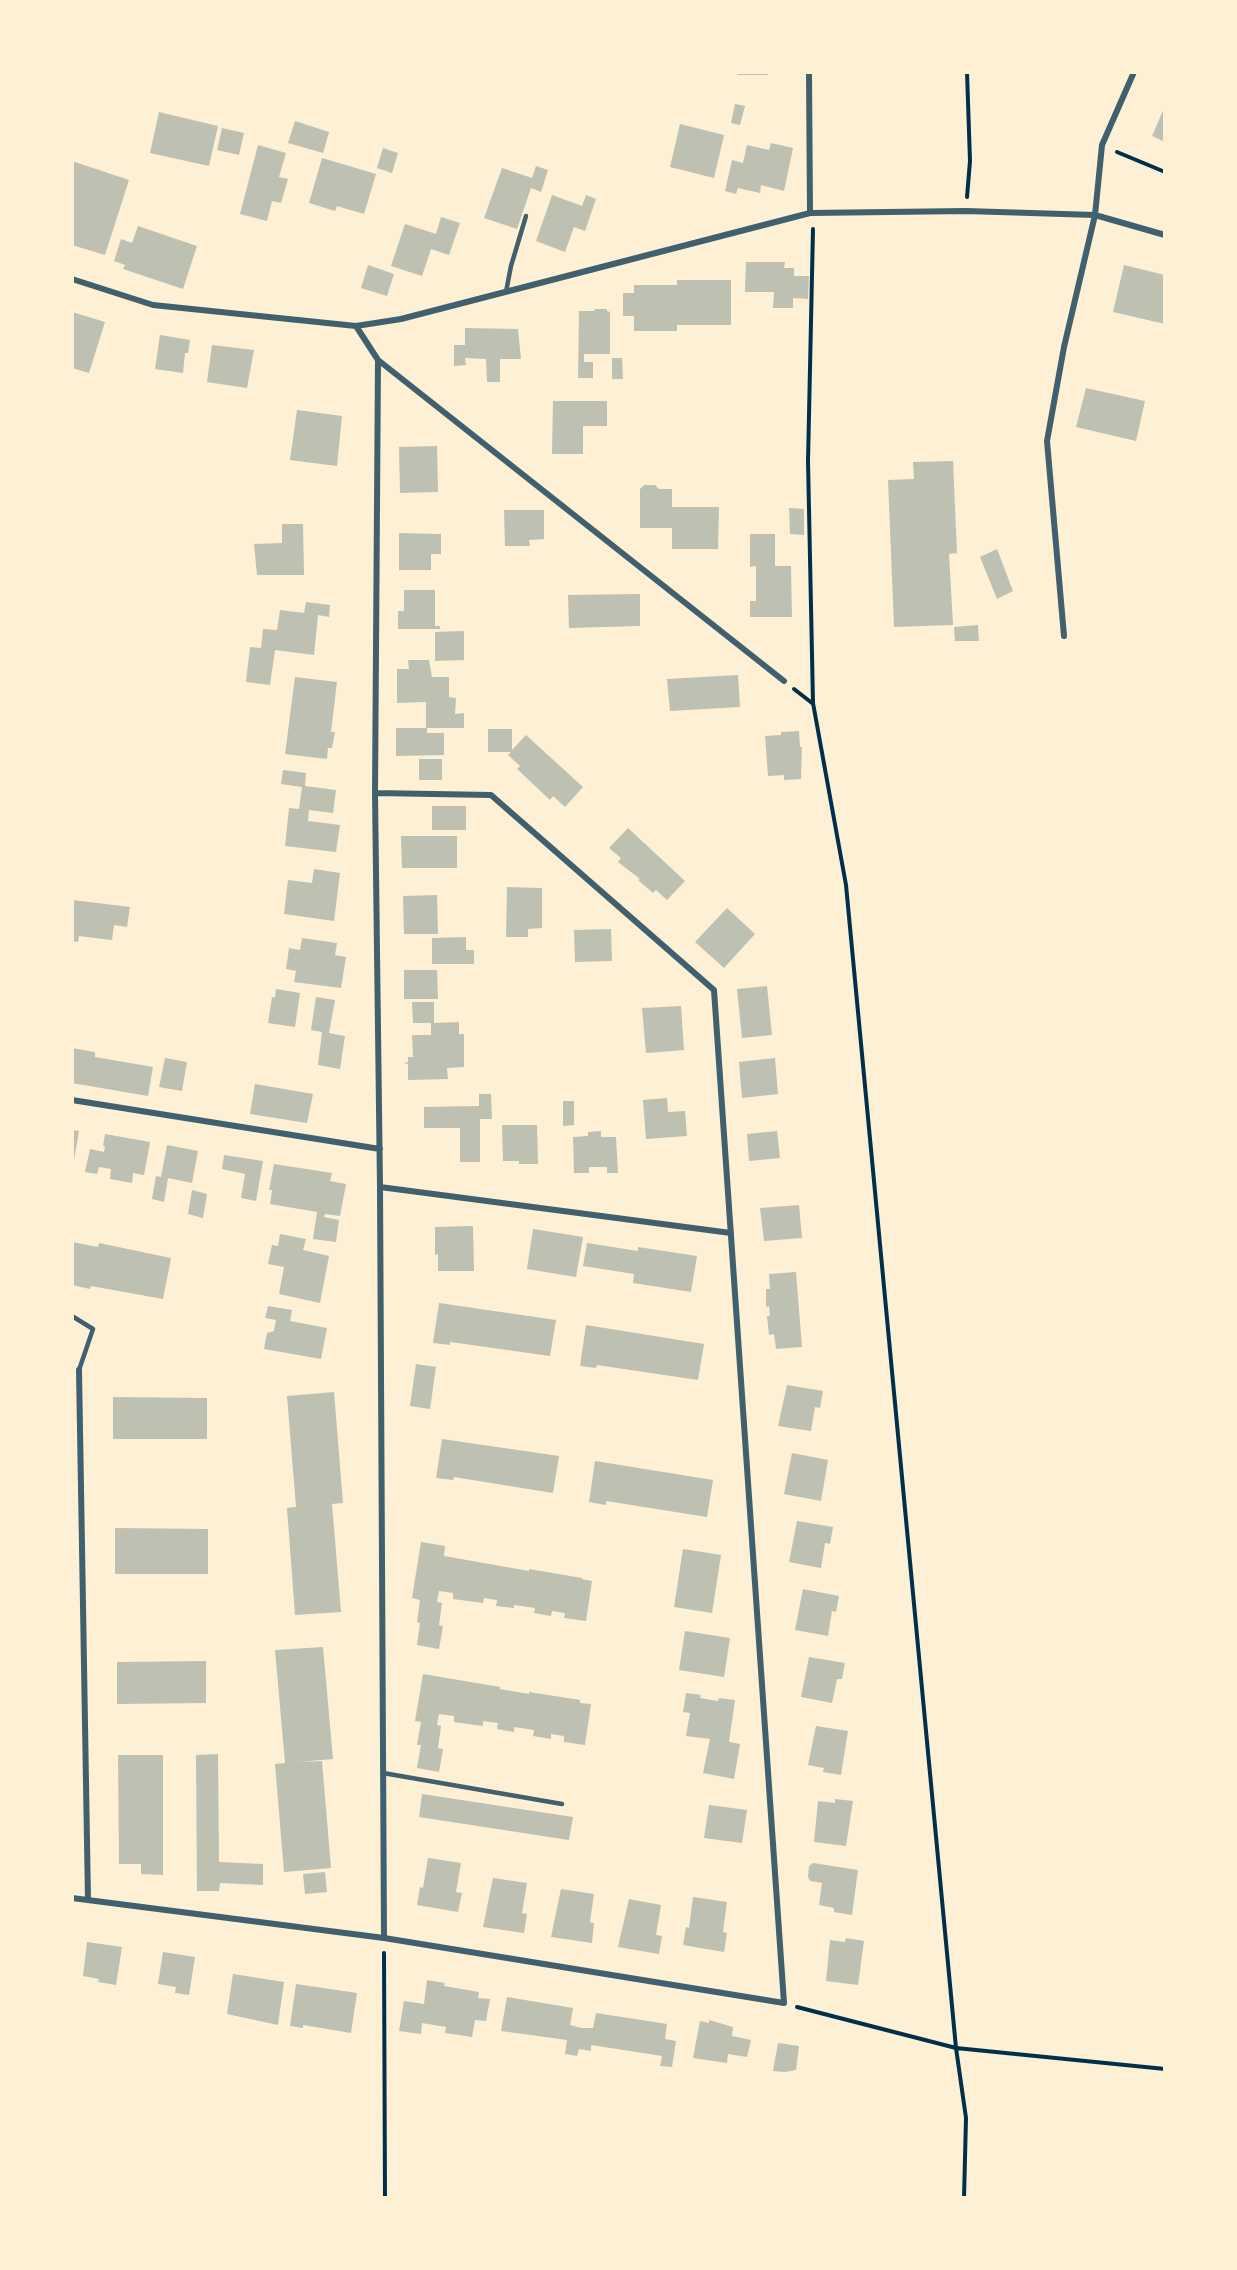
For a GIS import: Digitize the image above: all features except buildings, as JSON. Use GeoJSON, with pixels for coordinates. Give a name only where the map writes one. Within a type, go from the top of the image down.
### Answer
{"type":"FeatureCollection","features":[{"type":"Feature","properties":{"kind":"street"},"geometry":{"type":"LineString","coordinates":[[809,72],[810,213]]}},
{"type":"Feature","properties":{"kind":"street"},"geometry":{"type":"LineString","coordinates":[[1064,636],[1047,441],[1064,347],[1095,215],[1102,146],[1134,72]]}},
{"type":"Feature","properties":{"kind":"street"},"geometry":{"type":"LineString","coordinates":[[72,279],[153,305],[356,326],[401,319],[810,213],[966,211],[1095,215],[1165,235]]}},
{"type":"Feature","properties":{"kind":"street"},"geometry":{"type":"LineString","coordinates":[[356,326],[378,360],[784,681]]}},
{"type":"Feature","properties":{"kind":"street"},"geometry":{"type":"LineString","coordinates":[[378,360],[375,793],[380,1149],[384,1938]]}},
{"type":"Feature","properties":{"kind":"street"},"geometry":{"type":"LineString","coordinates":[[72,1898],[384,1938],[784,2003],[714,990],[491,795],[375,793]]}},
{"type":"Feature","properties":{"kind":"street"},"geometry":{"type":"LineString","coordinates":[[72,1100],[380,1149]]}},
{"type":"Feature","properties":{"kind":"street"},"geometry":{"type":"LineString","coordinates":[[380,1187],[731,1233]]}},
{"type":"Feature","properties":{"kind":"street"},"geometry":{"type":"LineString","coordinates":[[79,1370],[88,1900]]}},
{"type":"Feature","properties":{"kind":"lane"},"geometry":{"type":"LineString","coordinates":[[506,292],[526,216]]}},
{"type":"Feature","properties":{"kind":"lane"},"geometry":{"type":"LineString","coordinates":[[72,1316],[93,1329],[79,1370]]}},
{"type":"Feature","properties":{"kind":"lane"},"geometry":{"type":"LineString","coordinates":[[383,1773],[561,1804]]}},
{"type":"Feature","properties":{"kind":"path"},"geometry":{"type":"LineString","coordinates":[[966,211],[970,161],[967,72]]}},
{"type":"Feature","properties":{"kind":"path"},"geometry":{"type":"LineString","coordinates":[[1102,146],[1165,172]]}},
{"type":"Feature","properties":{"kind":"path"},"geometry":{"type":"LineString","coordinates":[[810,213],[813,222],[808,461],[813,703],[846,885],[956,2048],[966,2118],[964,2198]]}},
{"type":"Feature","properties":{"kind":"path"},"geometry":{"type":"LineString","coordinates":[[784,681],[813,703]]}},
{"type":"Feature","properties":{"kind":"path"},"geometry":{"type":"LineString","coordinates":[[384,1938],[385,2198]]}},
{"type":"Feature","properties":{"kind":"path"},"geometry":{"type":"LineString","coordinates":[[784,2003],[956,2048],[1165,2069]]}}]}
